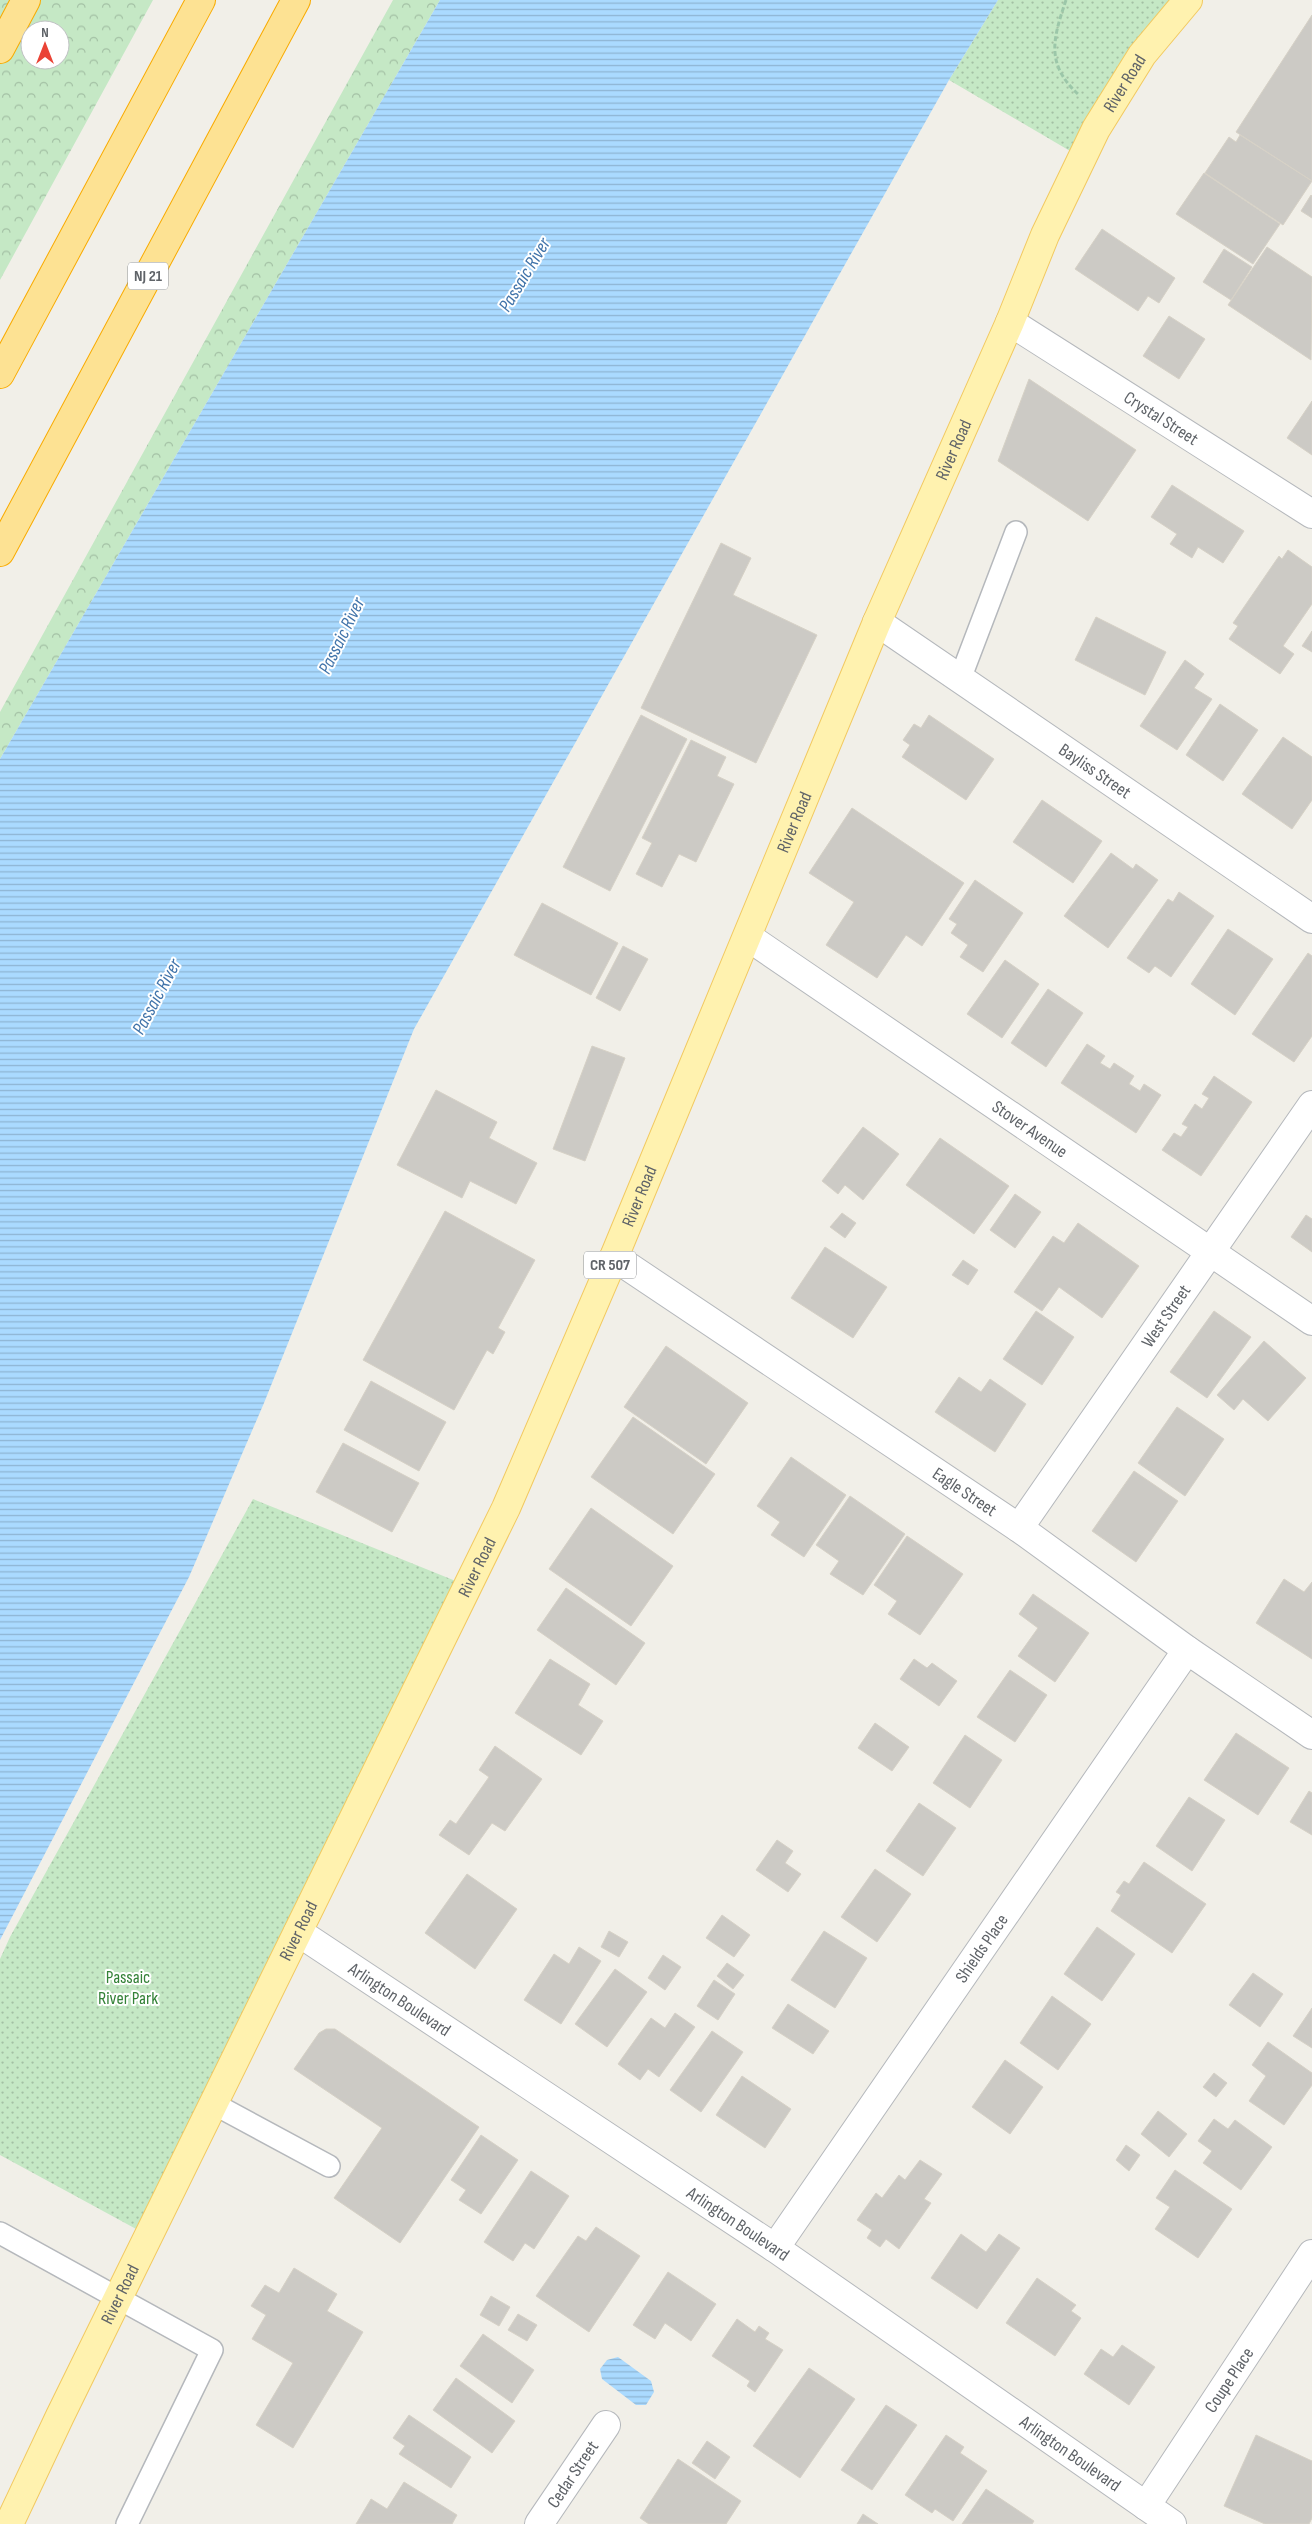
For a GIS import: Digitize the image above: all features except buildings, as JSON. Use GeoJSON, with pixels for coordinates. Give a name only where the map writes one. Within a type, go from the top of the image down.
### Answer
{"type":"FeatureCollection","features":[{"type":"Feature","properties":{"kind":"highway"},"geometry":{"type":"LineString","coordinates":[[0,49],[26,0]]}},
{"type":"Feature","properties":{"kind":"highway"},"geometry":{"type":"LineString","coordinates":[[0,374],[201,0]]}},
{"type":"Feature","properties":{"kind":"highway","name":"NJ 21"},"geometry":{"type":"LineString","coordinates":[[0,552],[296,0]]}},
{"type":"Feature","properties":{"kind":"main road","name":"River Road"},"geometry":{"type":"LineString","coordinates":[[9,2524],[118,2297],[506,1508],[614,1257],[878,622],[1010,322],[1044,234],[1104,116],[1142,55],[1188,0]]}},
{"type":"Feature","properties":{"kind":"street","name":"Crystal Street"},"geometry":{"type":"LineString","coordinates":[[1010,322],[1312,514]]}},
{"type":"Feature","properties":{"kind":"street","name":"Bayliss Street"},"geometry":{"type":"LineString","coordinates":[[878,622],[1312,919]]}},
{"type":"Feature","properties":{"kind":"street","name":"Stover Avenue"},"geometry":{"type":"LineString","coordinates":[[748,937],[1312,1321]]}},
{"type":"Feature","properties":{"kind":"street","name":"West Street"},"geometry":{"type":"LineString","coordinates":[[1018,1528],[1212,1252],[1312,1105]]}},
{"type":"Feature","properties":{"kind":"street","name":"Eagle Street"},"geometry":{"type":"LineString","coordinates":[[614,1257],[1018,1528],[1187,1650],[1312,1735]]}},
{"type":"Feature","properties":{"kind":"street","name":"Shields Place"},"geometry":{"type":"LineString","coordinates":[[775,2248],[1187,1650]]}},
{"type":"Feature","properties":{"kind":"street","name":"Arlington Boulevard"},"geometry":{"type":"LineString","coordinates":[[298,1932],[775,2248],[1172,2524]]}},
{"type":"Feature","properties":{"kind":"street","name":"Coupe Place"},"geometry":{"type":"LineString","coordinates":[[1146,2506],[1312,2254]]}},
{"type":"Feature","properties":{"kind":"street","name":"Cedar Street"},"geometry":{"type":"LineString","coordinates":[[539,2524],[606,2424]]}},
{"type":"Feature","properties":{"kind":"lane"},"geometry":{"type":"LineString","coordinates":[[960,679],[1016,532]]}},
{"type":"Feature","properties":{"kind":"lane"},"geometry":{"type":"LineString","coordinates":[[214,2104],[329,2166]]}},
{"type":"Feature","properties":{"kind":"lane"},"geometry":{"type":"LineString","coordinates":[[0,2233],[212,2350],[127,2524]]}},
{"type":"Feature","properties":{"kind":"path"},"geometry":{"type":"LineString","coordinates":[[1066,0],[1055,33],[1054,54],[1058,68],[1077,93],[1104,116]]}},
{"type":"Feature","properties":{"kind":"green space"},"geometry":{"type":"Polygon","coordinates":[[[0,0],[153,0],[0,280],[0,0]]]}},
{"type":"Feature","properties":{"kind":"green space"},"geometry":{"type":"Polygon","coordinates":[[[393,0],[440,0],[0,759],[0,712],[393,0]]]}},
{"type":"Feature","properties":{"kind":"green space"},"geometry":{"type":"Polygon","coordinates":[[[998,0],[1188,0],[1082,158],[949,80],[998,0]]]}},
{"type":"Feature","properties":{"kind":"green space","name":"Passaic River Park"},"geometry":{"type":"Polygon","coordinates":[[[253,1499],[468,1586],[149,2236],[0,2155],[0,1959],[10,1937],[253,1499]]]}},
{"type":"Feature","properties":{"kind":"water","name":"Passaic River"},"geometry":{"type":"Polygon","coordinates":[[[440,0],[998,0],[949,80],[414,1029],[264,1403],[189,1577],[0,1940],[0,759],[440,0]]]}},
{"type":"Feature","properties":{"kind":"water"},"geometry":{"type":"Polygon","coordinates":[[[618,2357],[651,2381],[654,2392],[646,2405],[636,2405],[602,2379],[600,2369],[607,2360],[618,2357]]]}}]}
